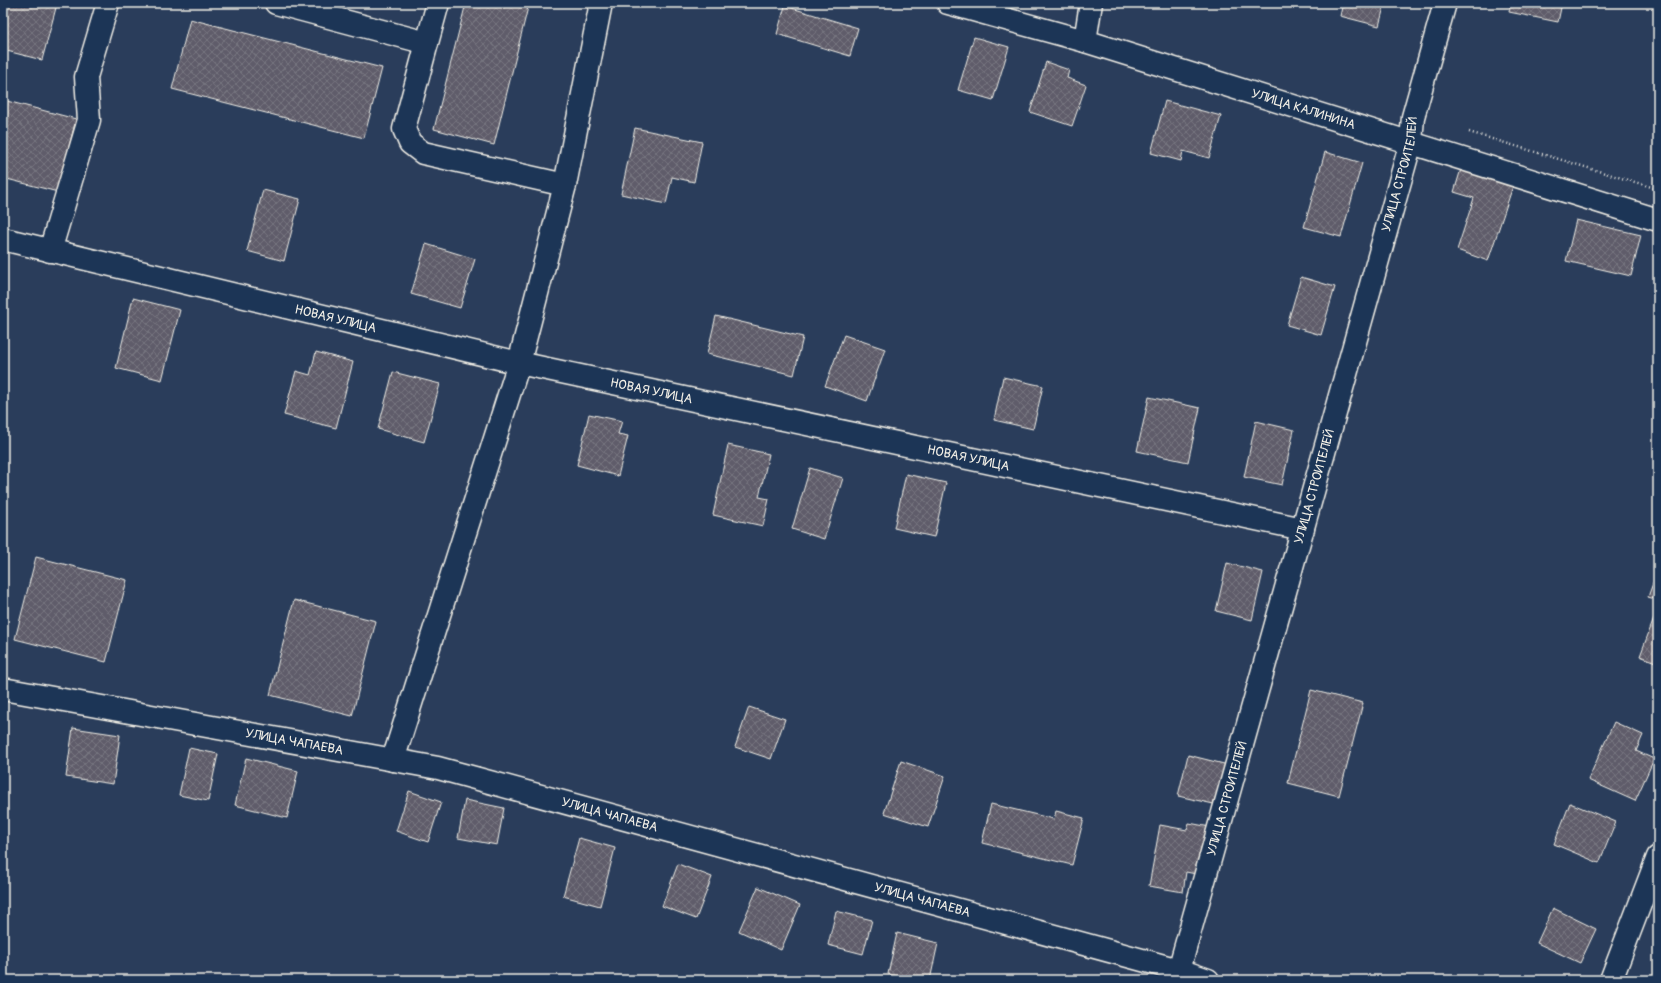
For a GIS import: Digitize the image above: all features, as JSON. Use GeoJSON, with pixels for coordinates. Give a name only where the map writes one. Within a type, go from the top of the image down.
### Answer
{"type":"FeatureCollection","features":[{"type":"Feature","properties":{"kind":"street"},"geometry":{"type":"LineString","coordinates":[[50,251],[89,120],[86,77],[108,3]]}},
{"type":"Feature","properties":{"kind":"street"},"geometry":{"type":"LineString","coordinates":[[276,3],[427,43]]}},
{"type":"Feature","properties":{"kind":"street"},"geometry":{"type":"LineString","coordinates":[[438,3],[404,129],[410,143],[424,153],[564,185]]}},
{"type":"Feature","properties":{"kind":"street"},"geometry":{"type":"LineString","coordinates":[[393,760],[519,363],[564,185],[601,3]]}},
{"type":"Feature","properties":{"kind":"street","name":"УЛИЦА КАЛИНИНА"},"geometry":{"type":"LineString","coordinates":[[948,3],[1085,41],[1658,220]]}},
{"type":"Feature","properties":{"kind":"street"},"geometry":{"type":"LineString","coordinates":[[1085,41],[1091,3]]}},
{"type":"Feature","properties":{"kind":"street","name":"УЛИЦА СТРОИТЕЛЕЙ"},"geometry":{"type":"LineString","coordinates":[[1179,970],[1411,142],[1413,117],[1445,3]]}},
{"type":"Feature","properties":{"kind":"street","name":"НОВАЯ УЛИЦА"},"geometry":{"type":"LineString","coordinates":[[3,239],[519,363],[1303,528]]}},
{"type":"Feature","properties":{"kind":"street","name":"УЛИЦА ЧАПАЕВА"},"geometry":{"type":"LineString","coordinates":[[3,689],[438,768],[1179,970],[1208,980]]}},
{"type":"Feature","properties":{"kind":"street"},"geometry":{"type":"LineString","coordinates":[[1611,980],[1658,857]]}},
{"type":"Feature","properties":{"kind":"building"},"geometry":{"type":"Polygon","coordinates":[[[3,3],[57,4],[42,60],[3,50],[3,3]]]}},
{"type":"Feature","properties":{"kind":"building"},"geometry":{"type":"Polygon","coordinates":[[[466,3],[529,3],[494,145],[434,129],[466,3]]]}},
{"type":"Feature","properties":{"kind":"building"},"geometry":{"type":"Polygon","coordinates":[[[1343,3],[1385,3],[1379,26],[1340,16],[1343,3]]]}},
{"type":"Feature","properties":{"kind":"building"},"geometry":{"type":"Polygon","coordinates":[[[1511,3],[1562,3],[1558,22],[1509,12],[1511,3]]]}},
{"type":"Feature","properties":{"kind":"building"},"geometry":{"type":"Polygon","coordinates":[[[785,6],[858,28],[850,56],[777,34],[785,6]]]}},
{"type":"Feature","properties":{"kind":"building"},"geometry":{"type":"Polygon","coordinates":[[[190,19],[382,68],[364,138],[172,89],[190,19]]]}},
{"type":"Feature","properties":{"kind":"building"},"geometry":{"type":"Polygon","coordinates":[[[974,37],[1009,47],[993,100],[958,90],[974,37]]]}},
{"type":"Feature","properties":{"kind":"building"},"geometry":{"type":"Polygon","coordinates":[[[1046,62],[1069,70],[1067,78],[1086,85],[1072,126],[1030,112],[1046,62]]]}},
{"type":"Feature","properties":{"kind":"building"},"geometry":{"type":"Polygon","coordinates":[[[3,100],[76,119],[58,192],[3,178],[3,100]]]}},
{"type":"Feature","properties":{"kind":"building"},"geometry":{"type":"Polygon","coordinates":[[[1165,101],[1221,116],[1209,158],[1183,151],[1181,161],[1151,153],[1165,101]]]}},
{"type":"Feature","properties":{"kind":"building"},"geometry":{"type":"Polygon","coordinates":[[[635,128],[702,142],[694,182],[672,177],[666,204],[621,194],[635,128]]]}},
{"type":"Feature","properties":{"kind":"building"},"geometry":{"type":"Polygon","coordinates":[[[1325,152],[1362,163],[1341,237],[1304,227],[1325,152]]]}},
{"type":"Feature","properties":{"kind":"building"},"geometry":{"type":"Polygon","coordinates":[[[1461,169],[1513,186],[1488,261],[1457,250],[1474,198],[1454,192],[1461,169]]]}},
{"type":"Feature","properties":{"kind":"building"},"geometry":{"type":"Polygon","coordinates":[[[263,190],[300,199],[284,261],[247,251],[263,190]]]}},
{"type":"Feature","properties":{"kind":"building"},"geometry":{"type":"Polygon","coordinates":[[[1576,220],[1641,235],[1631,276],[1566,261],[1576,220]]]}},
{"type":"Feature","properties":{"kind":"building"},"geometry":{"type":"Polygon","coordinates":[[[426,244],[475,259],[460,308],[411,294],[426,244]]]}},
{"type":"Feature","properties":{"kind":"building"},"geometry":{"type":"Polygon","coordinates":[[[1301,277],[1335,287],[1321,335],[1287,325],[1301,277]]]}},
{"type":"Feature","properties":{"kind":"building"},"geometry":{"type":"Polygon","coordinates":[[[133,298],[180,310],[162,380],[116,368],[133,298]]]}},
{"type":"Feature","properties":{"kind":"building"},"geometry":{"type":"Polygon","coordinates":[[[716,316],[803,337],[794,375],[707,354],[716,316]]]}},
{"type":"Feature","properties":{"kind":"building"},"geometry":{"type":"Polygon","coordinates":[[[844,335],[885,349],[867,401],[825,386],[844,335]]]}},
{"type":"Feature","properties":{"kind":"building"},"geometry":{"type":"Polygon","coordinates":[[[316,352],[353,362],[336,428],[284,415],[296,371],[310,375],[316,352]]]}},
{"type":"Feature","properties":{"kind":"building"},"geometry":{"type":"Polygon","coordinates":[[[393,372],[440,384],[424,442],[378,429],[393,372]]]}},
{"type":"Feature","properties":{"kind":"building"},"geometry":{"type":"Polygon","coordinates":[[[1003,377],[1043,386],[1033,429],[994,420],[1003,377]]]}},
{"type":"Feature","properties":{"kind":"building"},"geometry":{"type":"Polygon","coordinates":[[[1149,397],[1200,408],[1188,462],[1137,451],[1149,397]]]}},
{"type":"Feature","properties":{"kind":"building"},"geometry":{"type":"Polygon","coordinates":[[[589,414],[622,421],[618,434],[628,436],[618,476],[577,465],[589,414]]]}},
{"type":"Feature","properties":{"kind":"building"},"geometry":{"type":"Polygon","coordinates":[[[1256,421],[1294,430],[1282,485],[1244,477],[1256,421]]]}},
{"type":"Feature","properties":{"kind":"building"},"geometry":{"type":"Polygon","coordinates":[[[728,445],[769,454],[759,497],[769,499],[763,526],[713,515],[728,445]]]}},
{"type":"Feature","properties":{"kind":"building"},"geometry":{"type":"Polygon","coordinates":[[[810,468],[843,478],[824,539],[792,529],[810,468]]]}},
{"type":"Feature","properties":{"kind":"building"},"geometry":{"type":"Polygon","coordinates":[[[906,474],[946,483],[934,537],[894,528],[906,474]]]}},
{"type":"Feature","properties":{"kind":"building"},"geometry":{"type":"Polygon","coordinates":[[[36,557],[127,580],[106,662],[15,639],[36,557]]]}},
{"type":"Feature","properties":{"kind":"building"},"geometry":{"type":"Polygon","coordinates":[[[1227,563],[1263,572],[1252,620],[1216,611],[1227,563]]]}},
{"type":"Feature","properties":{"kind":"building"},"geometry":{"type":"Polygon","coordinates":[[[1658,569],[1658,600],[1648,597],[1658,569]]]}},
{"type":"Feature","properties":{"kind":"building"},"geometry":{"type":"Polygon","coordinates":[[[294,600],[376,621],[352,716],[270,695],[294,600]]]}},
{"type":"Feature","properties":{"kind":"building"},"geometry":{"type":"Polygon","coordinates":[[[1655,616],[1658,617],[1658,663],[1640,656],[1655,616]]]}},
{"type":"Feature","properties":{"kind":"building"},"geometry":{"type":"Polygon","coordinates":[[[1311,690],[1363,703],[1339,796],[1288,783],[1311,690]]]}},
{"type":"Feature","properties":{"kind":"building"},"geometry":{"type":"Polygon","coordinates":[[[749,707],[785,719],[771,759],[735,747],[749,707]]]}},
{"type":"Feature","properties":{"kind":"building"},"geometry":{"type":"Polygon","coordinates":[[[1614,722],[1643,735],[1636,751],[1654,759],[1635,801],[1588,780],[1614,722]]]}},
{"type":"Feature","properties":{"kind":"building"},"geometry":{"type":"Polygon","coordinates":[[[73,728],[120,735],[113,784],[66,777],[73,728]]]}},
{"type":"Feature","properties":{"kind":"building"},"geometry":{"type":"Polygon","coordinates":[[[189,748],[218,754],[208,801],[179,795],[189,748]]]}},
{"type":"Feature","properties":{"kind":"building"},"geometry":{"type":"Polygon","coordinates":[[[1188,755],[1228,765],[1218,805],[1178,796],[1188,755]]]}},
{"type":"Feature","properties":{"kind":"building"},"geometry":{"type":"Polygon","coordinates":[[[246,758],[298,771],[287,818],[235,805],[246,758]]]}},
{"type":"Feature","properties":{"kind":"building"},"geometry":{"type":"Polygon","coordinates":[[[901,761],[945,776],[928,827],[884,813],[901,761]]]}},
{"type":"Feature","properties":{"kind":"building"},"geometry":{"type":"Polygon","coordinates":[[[409,791],[441,802],[428,842],[396,831],[409,791]]]}},
{"type":"Feature","properties":{"kind":"building"},"geometry":{"type":"Polygon","coordinates":[[[465,800],[504,808],[497,845],[458,838],[465,800]]]}},
{"type":"Feature","properties":{"kind":"building"},"geometry":{"type":"Polygon","coordinates":[[[1570,803],[1616,822],[1599,863],[1554,844],[1570,803]]]}},
{"type":"Feature","properties":{"kind":"building"},"geometry":{"type":"Polygon","coordinates":[[[991,804],[1054,819],[1056,811],[1084,818],[1072,865],[982,843],[991,804]]]}},
{"type":"Feature","properties":{"kind":"building"},"geometry":{"type":"Polygon","coordinates":[[[1189,823],[1210,827],[1201,875],[1186,872],[1183,892],[1149,886],[1160,825],[1187,830],[1189,823]]]}},
{"type":"Feature","properties":{"kind":"building"},"geometry":{"type":"Polygon","coordinates":[[[579,838],[615,848],[600,906],[563,896],[579,838]]]}},
{"type":"Feature","properties":{"kind":"building"},"geometry":{"type":"Polygon","coordinates":[[[678,864],[712,877],[696,919],[662,906],[678,864]]]}},
{"type":"Feature","properties":{"kind":"building"},"geometry":{"type":"Polygon","coordinates":[[[758,887],[800,905],[781,950],[739,931],[758,887]]]}},
{"type":"Feature","properties":{"kind":"building"},"geometry":{"type":"Polygon","coordinates":[[[1553,908],[1596,929],[1580,963],[1537,943],[1553,908]]]}},
{"type":"Feature","properties":{"kind":"building"},"geometry":{"type":"Polygon","coordinates":[[[836,911],[872,920],[863,954],[828,945],[836,911]]]}},
{"type":"Feature","properties":{"kind":"building"},"geometry":{"type":"Polygon","coordinates":[[[897,933],[938,943],[930,980],[914,980],[888,974],[897,933]]]}}]}
